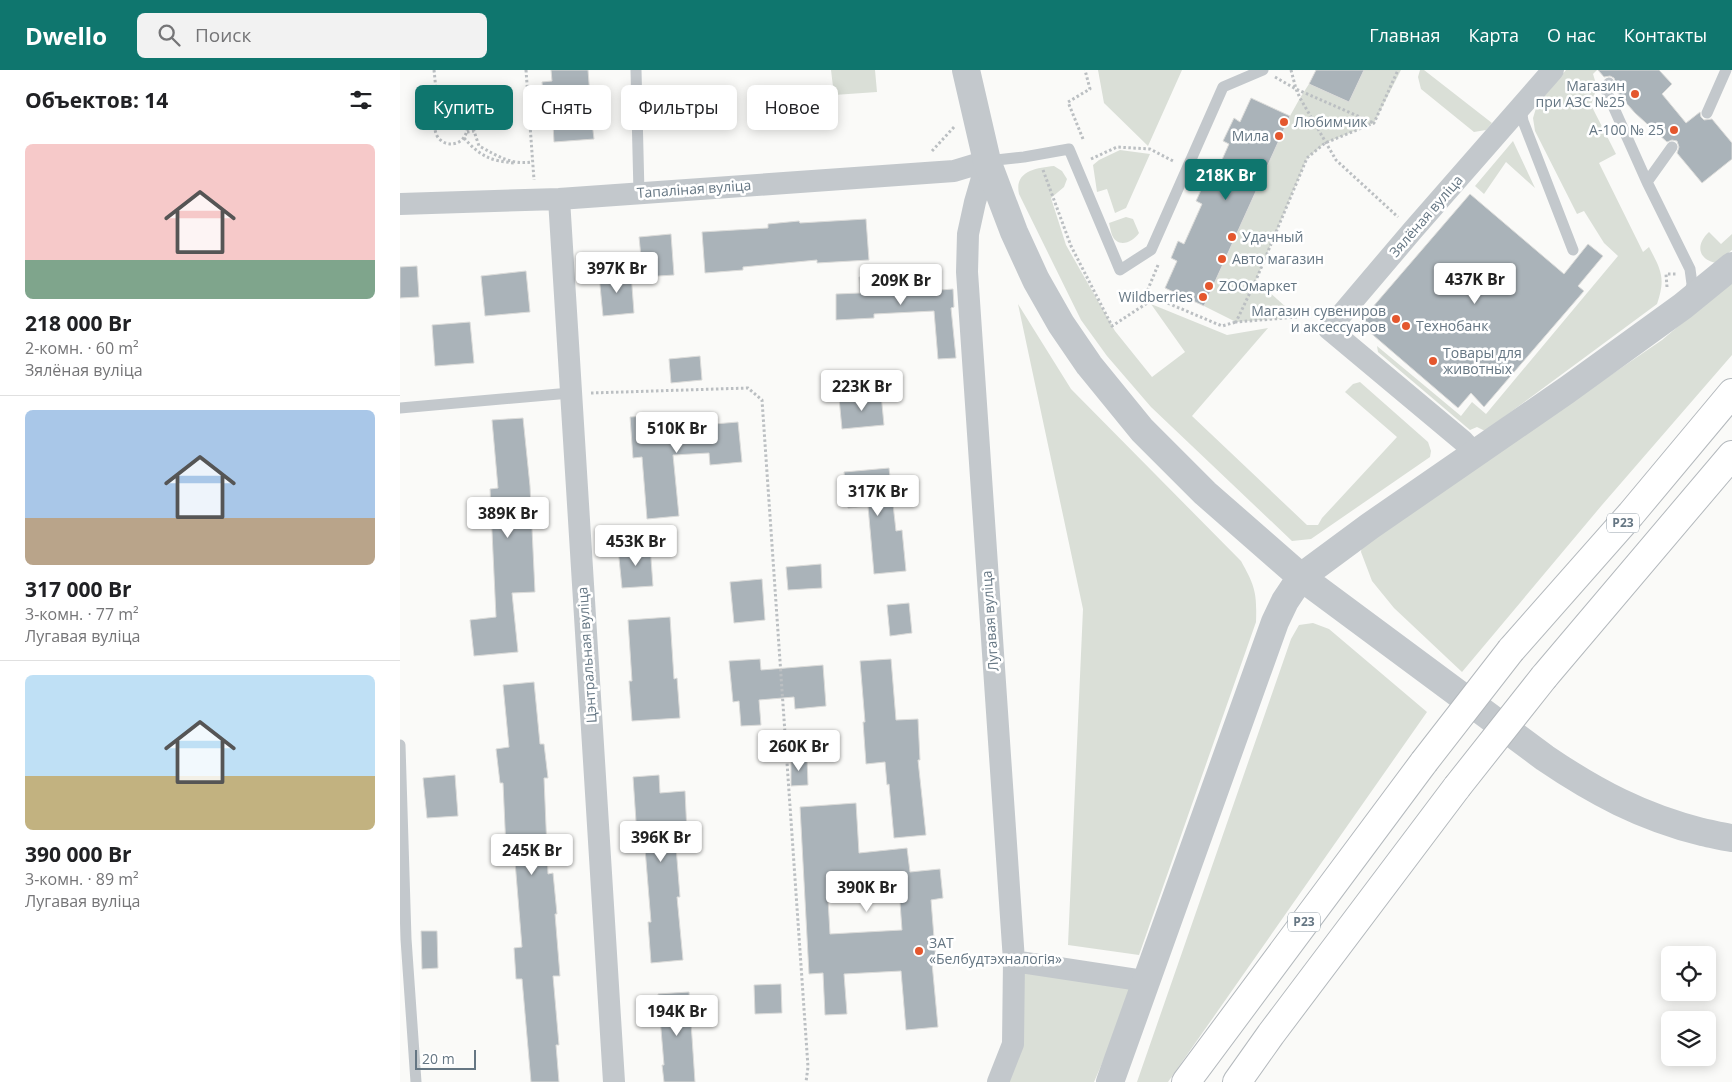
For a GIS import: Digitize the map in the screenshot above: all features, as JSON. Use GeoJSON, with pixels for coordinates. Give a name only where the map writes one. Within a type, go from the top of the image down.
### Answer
{"type":"FeatureCollection","features":[{"type":"Feature","properties":{"kind":"highway","name":"Р23"},"geometry":{"type":"LineString","coordinates":[[1186,1082],[1424,762],[1511,650],[1631,514],[1732,393]]}},
{"type":"Feature","properties":{"kind":"highway","name":"Р23"},"geometry":{"type":"LineString","coordinates":[[1237,1082],[1457,787],[1544,677],[1732,455]]}},
{"type":"Feature","properties":{"kind":"street"},"geometry":{"type":"LineString","coordinates":[[966,70],[987,160],[1014,232],[1036,280],[1061,324],[1089,365],[1142,430],[1205,493],[1301,578],[1545,758],[1587,786],[1630,808],[1679,826],[1732,838]]}},
{"type":"Feature","properties":{"kind":"street","name":"Зялёная вуліца"},"geometry":{"type":"LineString","coordinates":[[1475,454],[1463,441],[1329,329],[1553,70]]}},
{"type":"Feature","properties":{"kind":"street","name":"Тапаліная вуліца"},"geometry":{"type":"LineString","coordinates":[[400,204],[559,199],[954,171],[987,160]]}},
{"type":"Feature","properties":{"kind":"street","name":"Лугавая вуліца"},"geometry":{"type":"LineString","coordinates":[[987,160],[968,234],[967,272],[1014,961],[1013,1044],[998,1082]]}},
{"type":"Feature","properties":{"kind":"street","name":"Цэнтральная вуліца"},"geometry":{"type":"LineString","coordinates":[[559,199],[614,1082]]}},
{"type":"Feature","properties":{"kind":"street"},"geometry":{"type":"LineString","coordinates":[[1110,1082],[1275,622],[1285,601],[1301,578],[1370,526],[1567,390],[1683,306],[1732,266]]}},
{"type":"Feature","properties":{"kind":"street"},"geometry":{"type":"LineString","coordinates":[[1014,961],[1145,980]]}},
{"type":"Feature","properties":{"kind":"lane"},"geometry":{"type":"LineString","coordinates":[[636,70],[639,193]]}},
{"type":"Feature","properties":{"kind":"lane"},"geometry":{"type":"LineString","coordinates":[[1707,113],[1726,70]]}},
{"type":"Feature","properties":{"kind":"lane"},"geometry":{"type":"LineString","coordinates":[[987,160],[1069,150],[1120,270],[1152,250],[1223,86],[1268,72]]}},
{"type":"Feature","properties":{"kind":"lane"},"geometry":{"type":"LineString","coordinates":[[1609,83],[1605,88],[1647,182],[1690,269],[1692,284],[1689,296],[1683,306]]}},
{"type":"Feature","properties":{"kind":"lane"},"geometry":{"type":"LineString","coordinates":[[1521,108],[1523,121],[1573,250]]}},
{"type":"Feature","properties":{"kind":"lane"},"geometry":{"type":"LineString","coordinates":[[1647,182],[1672,146]]}},
{"type":"Feature","properties":{"kind":"lane"},"geometry":{"type":"LineString","coordinates":[[400,408],[570,393]]}},
{"type":"Feature","properties":{"kind":"lane"},"geometry":{"type":"LineString","coordinates":[[400,745],[406,939],[416,1082]]}},
{"type":"Feature","properties":{"kind":"path"},"geometry":{"type":"LineString","coordinates":[[434,70],[436,85]]}},
{"type":"Feature","properties":{"kind":"path"},"geometry":{"type":"LineString","coordinates":[[526,70],[534,180]]}},
{"type":"Feature","properties":{"kind":"path"},"geometry":{"type":"LineString","coordinates":[[1084,143],[1068,102],[1090,89],[1085,70]]}},
{"type":"Feature","properties":{"kind":"path"},"geometry":{"type":"LineString","coordinates":[[1292,70],[1296,89],[1336,160],[1413,230]]}},
{"type":"Feature","properties":{"kind":"path"},"geometry":{"type":"LineString","coordinates":[[1236,322],[1256,280],[1304,163],[1310,154],[1325,143],[1374,123],[1398,70]]}},
{"type":"Feature","properties":{"kind":"path"},"geometry":{"type":"LineString","coordinates":[[1268,72],[1296,89],[1374,123]]}},
{"type":"Feature","properties":{"kind":"path"},"geometry":{"type":"LineString","coordinates":[[435,130],[442,142],[453,144],[464,138],[466,132],[474,131],[479,146],[518,164]]}},
{"type":"Feature","properties":{"kind":"path"},"geometry":{"type":"LineString","coordinates":[[464,138],[476,152],[497,162],[518,164],[532,162]]}},
{"type":"Feature","properties":{"kind":"path"},"geometry":{"type":"LineString","coordinates":[[1088,151],[1091,160],[1117,147],[1150,149],[1187,169]]}},
{"type":"Feature","properties":{"kind":"path"},"geometry":{"type":"LineString","coordinates":[[1039,154],[1048,186],[1071,246],[1112,326],[1155,298]]}},
{"type":"Feature","properties":{"kind":"path"},"geometry":{"type":"LineString","coordinates":[[1160,259],[1146,294],[1155,298],[1222,326],[1236,322],[1297,317]]}},
{"type":"Feature","properties":{"kind":"path"},"geometry":{"type":"LineString","coordinates":[[570,393],[748,388],[762,400],[808,1066],[806,1082]]}},
{"type":"Feature","properties":{"kind":"shaded area"},"geometry":{"type":"Polygon","coordinates":[[[831,70],[875,70],[877,92],[838,95],[838,85],[833,85],[831,70]]]}},
{"type":"Feature","properties":{"kind":"shaded area"},"geometry":{"type":"Polygon","coordinates":[[[1098,70],[1182,70],[1148,146],[1104,103],[1098,70]]]}},
{"type":"Feature","properties":{"kind":"shaded area"},"geometry":{"type":"Polygon","coordinates":[[[1364,70],[1401,70],[1374,123],[1325,143],[1307,158],[1256,280],[1297,317],[1236,322],[1204,306],[1290,116],[1309,84],[1349,102],[1364,70]]]}},
{"type":"Feature","properties":{"kind":"shaded area"},"geometry":{"type":"Polygon","coordinates":[[[1420,70],[1424,70],[1492,123],[1486,130],[1474,132],[1421,89],[1418,77],[1420,70]]]}},
{"type":"Feature","properties":{"kind":"shaded area"},"geometry":{"type":"Polygon","coordinates":[[[1566,70],[1597,70],[1593,74],[1597,87],[1591,105],[1616,154],[1599,163],[1643,252],[1649,247],[1657,262],[1662,281],[1660,295],[1657,304],[1485,431],[1477,427],[1470,430],[1378,352],[1377,346],[1461,416],[1472,402],[1486,414],[1618,256],[1604,243],[1584,211],[1577,214],[1535,131],[1533,118],[1537,105],[1566,70]]]}},
{"type":"Feature","properties":{"kind":"shaded area"},"geometry":{"type":"Polygon","coordinates":[[[1513,141],[1535,188],[1506,162],[1484,194],[1475,186],[1513,141]]]}},
{"type":"Feature","properties":{"kind":"shaded area"},"geometry":{"type":"Polygon","coordinates":[[[1120,150],[1150,154],[1126,208],[1115,213],[1107,189],[1097,192],[1093,165],[1120,150]]]}},
{"type":"Feature","properties":{"kind":"shaded area"},"geometry":{"type":"Polygon","coordinates":[[[1054,166],[1062,171],[1067,179],[1064,187],[1051,198],[1066,245],[1115,331],[1152,377],[1185,352],[1151,304],[1227,335],[1268,328],[1192,416],[1307,525],[1318,525],[1322,518],[1397,437],[1345,392],[1353,384],[1360,382],[1428,442],[1431,451],[1430,457],[1311,539],[1292,541],[1151,407],[1107,356],[1081,320],[1019,194],[1018,186],[1020,180],[1028,172],[1054,166]]]}},
{"type":"Feature","properties":{"kind":"shaded area"},"geometry":{"type":"Polygon","coordinates":[[[1126,217],[1133,219],[1139,233],[1133,239],[1122,243],[1118,242],[1112,235],[1109,223],[1126,217]]]}},
{"type":"Feature","properties":{"kind":"shaded area"},"geometry":{"type":"Polygon","coordinates":[[[1709,232],[1721,244],[1732,234],[1732,250],[1717,263],[1706,259],[1702,255],[1700,247],[1709,232]]]}},
{"type":"Feature","properties":{"kind":"shaded area"},"geometry":{"type":"Polygon","coordinates":[[[1732,281],[1732,355],[1602,505],[1462,672],[1394,608],[1372,581],[1361,552],[1362,545],[1662,340],[1732,281]]]}},
{"type":"Feature","properties":{"kind":"shaded area"},"geometry":{"type":"Polygon","coordinates":[[[1018,304],[1071,389],[1241,561],[1252,584],[1255,597],[1256,622],[1139,955],[1068,945],[1083,609],[1018,304]]]}},
{"type":"Feature","properties":{"kind":"shaded area"},"geometry":{"type":"Polygon","coordinates":[[[1313,623],[1329,629],[1427,712],[1168,1082],[1137,1082],[1291,639],[1299,625],[1313,623]]]}},
{"type":"Feature","properties":{"kind":"shaded area"},"geometry":{"type":"Polygon","coordinates":[[[1017,968],[1135,987],[1094,1082],[1002,1082],[1017,968]]]}},
{"type":"Feature","properties":{"kind":"building"},"geometry":{"type":"Polygon","coordinates":[[[551,70],[588,70],[589,85],[542,85],[542,82],[552,81],[551,70]]]}},
{"type":"Feature","properties":{"kind":"building"},"geometry":{"type":"Polygon","coordinates":[[[1316,70],[1364,70],[1349,102],[1309,84],[1316,70]]]}},
{"type":"Feature","properties":{"kind":"building"},"geometry":{"type":"Polygon","coordinates":[[[1598,70],[1659,70],[1672,84],[1662,94],[1686,123],[1700,112],[1704,120],[1712,119],[1732,143],[1732,159],[1702,183],[1677,153],[1679,147],[1677,141],[1667,142],[1635,113],[1614,89],[1616,84],[1614,78],[1610,76],[1604,77],[1598,70]]]}},
{"type":"Feature","properties":{"kind":"building"},"geometry":{"type":"Polygon","coordinates":[[[1251,98],[1290,116],[1204,306],[1165,288],[1177,261],[1171,258],[1178,241],[1184,244],[1202,204],[1196,201],[1207,177],[1213,180],[1229,144],[1223,141],[1234,118],[1240,122],[1251,98]]]}},
{"type":"Feature","properties":{"kind":"building"},"geometry":{"type":"Polygon","coordinates":[[[553,130],[593,130],[594,139],[554,142],[553,130]]]}},
{"type":"Feature","properties":{"kind":"building"},"geometry":{"type":"Polygon","coordinates":[[[1470,194],[1564,274],[1588,244],[1603,256],[1578,286],[1584,291],[1484,407],[1471,393],[1458,408],[1359,323],[1470,194]]]}},
{"type":"Feature","properties":{"kind":"building"},"geometry":{"type":"Polygon","coordinates":[[[866,219],[869,260],[817,263],[817,260],[743,267],[743,270],[705,273],[702,232],[768,228],[768,224],[799,221],[800,223],[866,219]]]}},
{"type":"Feature","properties":{"kind":"building"},"geometry":{"type":"Polygon","coordinates":[[[671,234],[674,275],[643,277],[639,237],[671,234]]]}},
{"type":"Feature","properties":{"kind":"building"},"geometry":{"type":"Polygon","coordinates":[[[417,266],[419,297],[400,298],[400,267],[417,266]]]}},
{"type":"Feature","properties":{"kind":"building"},"geometry":{"type":"Polygon","coordinates":[[[526,271],[530,312],[485,316],[481,276],[526,271]]]}},
{"type":"Feature","properties":{"kind":"building"},"geometry":{"type":"Polygon","coordinates":[[[631,273],[634,313],[603,316],[599,275],[631,273]]]}},
{"type":"Feature","properties":{"kind":"building"},"geometry":{"type":"Polygon","coordinates":[[[902,275],[903,293],[953,289],[954,307],[951,308],[956,358],[938,359],[934,311],[874,314],[874,318],[836,320],[836,294],[860,293],[859,277],[902,275]]]}},
{"type":"Feature","properties":{"kind":"building"},"geometry":{"type":"Polygon","coordinates":[[[470,322],[474,363],[435,366],[432,325],[470,322]]]}},
{"type":"Feature","properties":{"kind":"building"},"geometry":{"type":"Polygon","coordinates":[[[700,356],[702,380],[671,383],[669,359],[700,356]]]}},
{"type":"Feature","properties":{"kind":"building"},"geometry":{"type":"Polygon","coordinates":[[[881,394],[884,425],[842,429],[839,398],[881,394]]]}},
{"type":"Feature","properties":{"kind":"building"},"geometry":{"type":"Polygon","coordinates":[[[690,413],[690,426],[738,422],[742,462],[710,465],[709,453],[673,455],[679,516],[647,519],[642,457],[633,458],[630,417],[690,413]]]}},
{"type":"Feature","properties":{"kind":"building"},"geometry":{"type":"Polygon","coordinates":[[[523,418],[530,486],[535,592],[512,593],[518,652],[474,656],[470,620],[496,617],[490,489],[498,488],[492,420],[523,418]]]}},
{"type":"Feature","properties":{"kind":"building"},"geometry":{"type":"Polygon","coordinates":[[[889,468],[896,531],[902,530],[906,571],[874,574],[868,506],[848,508],[844,472],[889,468]]]}},
{"type":"Feature","properties":{"kind":"building"},"geometry":{"type":"Polygon","coordinates":[[[650,545],[653,586],[622,588],[618,548],[650,545]]]}},
{"type":"Feature","properties":{"kind":"building"},"geometry":{"type":"Polygon","coordinates":[[[821,564],[822,588],[788,590],[786,567],[821,564]]]}},
{"type":"Feature","properties":{"kind":"building"},"geometry":{"type":"Polygon","coordinates":[[[762,579],[765,620],[734,623],[730,582],[762,579]]]}},
{"type":"Feature","properties":{"kind":"building"},"geometry":{"type":"Polygon","coordinates":[[[909,603],[912,633],[890,636],[887,605],[909,603]]]}},
{"type":"Feature","properties":{"kind":"building"},"geometry":{"type":"Polygon","coordinates":[[[670,617],[674,679],[677,678],[680,718],[632,721],[629,681],[632,681],[628,620],[670,617]]]}},
{"type":"Feature","properties":{"kind":"building"},"geometry":{"type":"Polygon","coordinates":[[[760,659],[761,670],[823,665],[826,706],[795,709],[794,697],[759,700],[761,725],[741,726],[739,701],[733,702],[729,661],[760,659]]]}},
{"type":"Feature","properties":{"kind":"building"},"geometry":{"type":"Polygon","coordinates":[[[891,659],[896,720],[918,719],[920,760],[918,760],[926,835],[894,838],[885,762],[866,764],[860,661],[891,659]]]}},
{"type":"Feature","properties":{"kind":"building"},"geometry":{"type":"Polygon","coordinates":[[[534,682],[540,744],[544,744],[548,778],[544,778],[548,874],[553,873],[557,914],[555,914],[560,976],[553,976],[559,1045],[556,1045],[559,1082],[531,1082],[522,979],[516,979],[514,948],[522,947],[514,849],[506,849],[503,783],[500,783],[496,749],[509,747],[503,685],[534,682]]]}},
{"type":"Feature","properties":{"kind":"building"},"geometry":{"type":"Polygon","coordinates":[[[807,757],[808,785],[791,786],[791,758],[807,757]]]}},
{"type":"Feature","properties":{"kind":"building"},"geometry":{"type":"Polygon","coordinates":[[[455,775],[458,816],[427,818],[423,778],[455,775]]]}},
{"type":"Feature","properties":{"kind":"building"},"geometry":{"type":"Polygon","coordinates":[[[659,775],[660,793],[685,791],[687,833],[675,834],[680,897],[677,897],[683,960],[651,963],[648,922],[651,922],[644,836],[637,836],[633,777],[659,775]]]}},
{"type":"Feature","properties":{"kind":"building"},"geometry":{"type":"Polygon","coordinates":[[[856,803],[859,853],[907,848],[910,872],[940,869],[943,898],[931,900],[936,963],[932,963],[938,1027],[906,1030],[901,971],[844,974],[847,1014],[825,1015],[823,973],[809,974],[800,807],[856,803]],[[898,875],[827,882],[830,934],[902,930],[898,875]]]}},
{"type":"Feature","properties":{"kind":"building"},"geometry":{"type":"Polygon","coordinates":[[[421,931],[437,931],[438,968],[422,969],[421,931]]]}},
{"type":"Feature","properties":{"kind":"building"},"geometry":{"type":"Polygon","coordinates":[[[781,984],[782,1013],[755,1014],[754,985],[781,984]]]}},
{"type":"Feature","properties":{"kind":"building"},"geometry":{"type":"Polygon","coordinates":[[[689,992],[695,1082],[664,1082],[658,994],[689,992]]]}},
{"type":"Feature","properties":{"kind":"place","name":"Магазин при АЗС №25"},"geometry":{"type":"Point","coordinates":[1635,94]}},
{"type":"Feature","properties":{"kind":"place","name":"Любимчик"},"geometry":{"type":"Point","coordinates":[1284,122]}},
{"type":"Feature","properties":{"kind":"place","name":"А-100 № 25"},"geometry":{"type":"Point","coordinates":[1674,130]}},
{"type":"Feature","properties":{"kind":"place","name":"Мила"},"geometry":{"type":"Point","coordinates":[1279,136]}},
{"type":"Feature","properties":{"kind":"place","name":"Удачный"},"geometry":{"type":"Point","coordinates":[1232,237]}},
{"type":"Feature","properties":{"kind":"place","name":"Авто магазин"},"geometry":{"type":"Point","coordinates":[1222,259]}},
{"type":"Feature","properties":{"kind":"place","name":"ZOOмаркет"},"geometry":{"type":"Point","coordinates":[1209,286]}},
{"type":"Feature","properties":{"kind":"place","name":"Wildberries"},"geometry":{"type":"Point","coordinates":[1203,297]}},
{"type":"Feature","properties":{"kind":"place","name":"Магазин сувениров и аксессуаров"},"geometry":{"type":"Point","coordinates":[1396,319]}},
{"type":"Feature","properties":{"kind":"place","name":"Технобанк"},"geometry":{"type":"Point","coordinates":[1406,326]}},
{"type":"Feature","properties":{"kind":"place","name":"Товары для животных"},"geometry":{"type":"Point","coordinates":[1433,361]}},
{"type":"Feature","properties":{"kind":"place","name":"ЗАТ «Белбудтэхналогія»"},"geometry":{"type":"Point","coordinates":[919,951]}}]}
